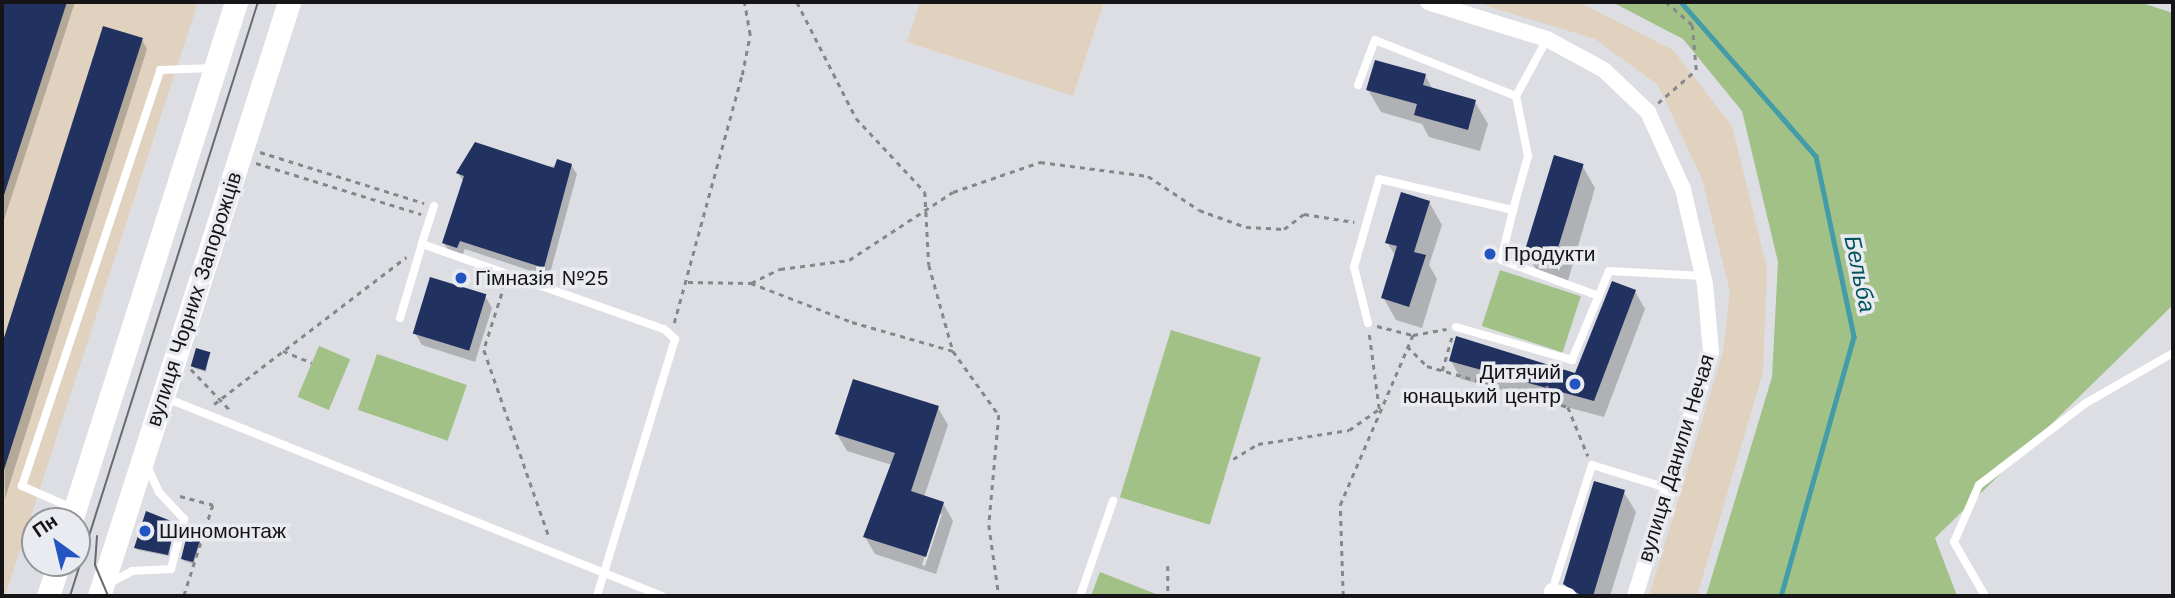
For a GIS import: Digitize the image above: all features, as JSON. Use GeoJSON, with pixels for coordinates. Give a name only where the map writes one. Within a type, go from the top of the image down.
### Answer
{"type":"FeatureCollection","features":[{"type":"Feature","properties":{"kind":"main road"},"geometry":{"type":"LineString","coordinates":[[76,507],[236,2]]}},
{"type":"Feature","properties":{"kind":"main road","name":"вулиця Чорних Запорожців"},"geometry":{"type":"LineString","coordinates":[[100,592],[289,2]]}},
{"type":"Feature","properties":{"kind":"main road"},"geometry":{"type":"LineString","coordinates":[[48,596],[54,577]]}},
{"type":"Feature","properties":{"kind":"street"},"geometry":{"type":"LineString","coordinates":[[1428,2],[1547,40],[1604,70],[1648,112]]}},
{"type":"Feature","properties":{"kind":"street","name":"вулиця Данили Нечая"},"geometry":{"type":"LineString","coordinates":[[1635,596],[1711,352],[1703,276],[1683,189],[1648,112]]}},
{"type":"Feature","properties":{"kind":"lane"},"geometry":{"type":"LineString","coordinates":[[1358,85],[1375,40],[1516,96]]}},
{"type":"Feature","properties":{"kind":"lane"},"geometry":{"type":"LineString","coordinates":[[1547,40],[1516,96],[1528,156],[1501,260],[1599,296]]}},
{"type":"Feature","properties":{"kind":"lane"},"geometry":{"type":"LineString","coordinates":[[59,507],[23,486],[160,70],[215,68]]}},
{"type":"Feature","properties":{"kind":"lane"},"geometry":{"type":"LineString","coordinates":[[1368,323],[1354,267],[1379,179],[1513,210]]}},
{"type":"Feature","properties":{"kind":"lane"},"geometry":{"type":"LineString","coordinates":[[400,318],[433,206]]}},
{"type":"Feature","properties":{"kind":"lane"},"geometry":{"type":"LineString","coordinates":[[422,244],[671,333],[675,352],[597,596]]}},
{"type":"Feature","properties":{"kind":"lane"},"geometry":{"type":"LineString","coordinates":[[1456,327],[1572,360],[1609,271],[1703,276]]}},
{"type":"Feature","properties":{"kind":"lane"},"geometry":{"type":"LineString","coordinates":[[1985,596],[1954,542],[1979,485],[2086,404],[2173,353]]}},
{"type":"Feature","properties":{"kind":"lane"},"geometry":{"type":"LineString","coordinates":[[163,398],[662,596]]}},
{"type":"Feature","properties":{"kind":"lane"},"geometry":{"type":"LineString","coordinates":[[100,592],[132,571],[171,569],[184,519],[159,492],[143,459]]}},
{"type":"Feature","properties":{"kind":"lane"},"geometry":{"type":"LineString","coordinates":[[1558,589],[1592,465],[1667,488]]}},
{"type":"Feature","properties":{"kind":"lane"},"geometry":{"type":"LineString","coordinates":[[1080,596],[1113,501]]}},
{"type":"Feature","properties":{"kind":"path"},"geometry":{"type":"LineString","coordinates":[[671,333],[688,282],[750,35],[744,2]]}},
{"type":"Feature","properties":{"kind":"path"},"geometry":{"type":"LineString","coordinates":[[797,2],[856,118],[925,192],[929,265],[953,351],[999,415],[989,525],[999,596]]}},
{"type":"Feature","properties":{"kind":"path"},"geometry":{"type":"LineString","coordinates":[[1648,112],[1696,70],[1692,25],[1666,2]]}},
{"type":"Feature","properties":{"kind":"path"},"geometry":{"type":"LineString","coordinates":[[241,153],[433,206]]}},
{"type":"Feature","properties":{"kind":"path"},"geometry":{"type":"LineString","coordinates":[[241,153],[430,216]]}},
{"type":"Feature","properties":{"kind":"path"},"geometry":{"type":"LineString","coordinates":[[751,283],[780,269],[849,260],[953,192],[1040,162],[1148,176],[1199,210],[1246,227],[1284,229],[1304,214],[1367,224]]}},
{"type":"Feature","properties":{"kind":"path"},"geometry":{"type":"LineString","coordinates":[[203,412],[422,244]]}},
{"type":"Feature","properties":{"kind":"path"},"geometry":{"type":"LineString","coordinates":[[509,273],[484,350],[556,556]]}},
{"type":"Feature","properties":{"kind":"path"},"geometry":{"type":"LineString","coordinates":[[688,282],[751,283],[852,322],[953,351]]}},
{"type":"Feature","properties":{"kind":"path"},"geometry":{"type":"LineString","coordinates":[[1379,409],[1368,323],[1413,335],[1456,327],[1442,371]]}},
{"type":"Feature","properties":{"kind":"path"},"geometry":{"type":"LineString","coordinates":[[1343,596],[1340,505],[1413,335]]}},
{"type":"Feature","properties":{"kind":"path"},"geometry":{"type":"LineString","coordinates":[[1407,345],[1427,366],[1568,407],[1592,465]]}},
{"type":"Feature","properties":{"kind":"path"},"geometry":{"type":"LineString","coordinates":[[283,351],[312,363]]}},
{"type":"Feature","properties":{"kind":"path"},"geometry":{"type":"LineString","coordinates":[[1543,400],[1556,356]]}},
{"type":"Feature","properties":{"kind":"path"},"geometry":{"type":"LineString","coordinates":[[173,364],[198,371],[250,433]]}},
{"type":"Feature","properties":{"kind":"path"},"geometry":{"type":"LineString","coordinates":[[1233,458],[1258,444],[1349,430],[1379,409]]}},
{"type":"Feature","properties":{"kind":"path"},"geometry":{"type":"LineString","coordinates":[[170,488],[213,505],[184,596]]}},
{"type":"Feature","properties":{"kind":"path"},"geometry":{"type":"LineString","coordinates":[[1168,566],[1168,596]]}},
{"type":"Feature","properties":{"kind":"shaded area"},"geometry":{"type":"Polygon","coordinates":[[[2,2],[198,2],[34,507],[21,507],[21,547],[5,596],[2,596],[2,2]]]}},
{"type":"Feature","properties":{"kind":"shaded area"},"geometry":{"type":"Polygon","coordinates":[[[920,2],[1104,2],[1073,96],[907,42],[920,2]]]}},
{"type":"Feature","properties":{"kind":"shaded area"},"geometry":{"type":"Polygon","coordinates":[[[1474,2],[1579,2],[1673,50],[1732,126],[1767,268],[1763,372],[1697,596],[1649,596],[1723,352],[1730,292],[1702,179],[1658,85],[1595,39],[1474,2]]]}},
{"type":"Feature","properties":{"kind":"green space"},"geometry":{"type":"Polygon","coordinates":[[[1612,2],[2139,2],[2173,13],[2173,305],[1935,538],[1957,596],[1706,596],[1772,377],[1778,262],[1742,111],[1683,39],[1612,2]]]}},
{"type":"Feature","properties":{"kind":"green space"},"geometry":{"type":"Polygon","coordinates":[[[1500,270],[1581,296],[1563,352],[1482,326],[1500,270]]]}},
{"type":"Feature","properties":{"kind":"green space"},"geometry":{"type":"Polygon","coordinates":[[[1171,330],[1261,357],[1210,525],[1120,497],[1171,330]]]}},
{"type":"Feature","properties":{"kind":"green space"},"geometry":{"type":"Polygon","coordinates":[[[319,346],[350,359],[329,410],[298,397],[319,346]]]}},
{"type":"Feature","properties":{"kind":"green space"},"geometry":{"type":"Polygon","coordinates":[[[377,354],[467,385],[448,441],[358,410],[377,354]]]}},
{"type":"Feature","properties":{"kind":"green space"},"geometry":{"type":"Polygon","coordinates":[[[1100,572],[1161,596],[1091,596],[1100,572]]]}},
{"type":"Feature","properties":{"kind":"building"},"geometry":{"type":"Polygon","coordinates":[[[2,2],[67,2],[4,195],[2,195],[2,2]]]}},
{"type":"Feature","properties":{"kind":"building"},"geometry":{"type":"Polygon","coordinates":[[[103,26],[143,38],[2,476],[2,344],[103,26]]]}},
{"type":"Feature","properties":{"kind":"building"},"geometry":{"type":"Polygon","coordinates":[[[1375,60],[1426,74],[1423,85],[1476,100],[1468,130],[1414,115],[1417,104],[1366,90],[1375,60]]]}},
{"type":"Feature","properties":{"kind":"building"},"geometry":{"type":"Polygon","coordinates":[[[475,142],[554,168],[557,159],[572,164],[544,268],[460,241],[457,248],[442,243],[464,176],[456,173],[475,142]]]}},
{"type":"Feature","properties":{"kind":"building"},"geometry":{"type":"Polygon","coordinates":[[[1554,155],[1584,164],[1554,263],[1524,253],[1554,155]]]}},
{"type":"Feature","properties":{"kind":"building"},"geometry":{"type":"Polygon","coordinates":[[[1401,192],[1430,201],[1414,252],[1426,255],[1409,307],[1381,298],[1397,246],[1385,243],[1401,192]]]}},
{"type":"Feature","properties":{"kind":"building"},"geometry":{"type":"Polygon","coordinates":[[[430,277],[486,294],[469,351],[413,333],[430,277]]]}},
{"type":"Feature","properties":{"kind":"building"},"geometry":{"type":"Polygon","coordinates":[[[1612,281],[1636,290],[1594,401],[1449,361],[1456,336],[1575,373],[1612,281]]]}},
{"type":"Feature","properties":{"kind":"building"},"geometry":{"type":"Polygon","coordinates":[[[196,348],[210,352],[205,370],[191,366],[196,348]]]}},
{"type":"Feature","properties":{"kind":"building"},"geometry":{"type":"Polygon","coordinates":[[[853,379],[939,406],[911,491],[944,502],[926,557],[863,537],[895,453],[835,434],[853,379]]]}},
{"type":"Feature","properties":{"kind":"building"},"geometry":{"type":"Polygon","coordinates":[[[1594,481],[1625,490],[1593,596],[1582,596],[1563,584],[1594,481]]]}},
{"type":"Feature","properties":{"kind":"building"},"geometry":{"type":"Polygon","coordinates":[[[146,511],[176,523],[168,555],[134,548],[146,511]]]}},
{"type":"Feature","properties":{"kind":"building"},"geometry":{"type":"Polygon","coordinates":[[[189,527],[203,532],[193,562],[181,559],[189,527]]]}},
{"type":"Feature","properties":{"kind":"waterway","name":"Бельба"},"geometry":{"type":"LineString","coordinates":[[1681,2],[1816,156],[1854,337],[1781,596]]}},
{"type":"Feature","properties":{"kind":"tram line"},"geometry":{"type":"LineString","coordinates":[[70,596],[258,2]]}},
{"type":"Feature","properties":{"kind":"tram line"},"geometry":{"type":"LineString","coordinates":[[97,536],[95,565],[108,596]]}},
{"type":"Feature","properties":{"kind":"place","name":"Продукти"},"geometry":{"type":"Point","coordinates":[1490,254]}},
{"type":"Feature","properties":{"kind":"place","name":"Гімназія №25"},"geometry":{"type":"Point","coordinates":[461,278]}},
{"type":"Feature","properties":{"kind":"place","name":"Дитячий юнацький центр"},"geometry":{"type":"Point","coordinates":[1575,384]}},
{"type":"Feature","properties":{"kind":"place","name":"Шиномонтаж"},"geometry":{"type":"Point","coordinates":[145,531]}}]}
